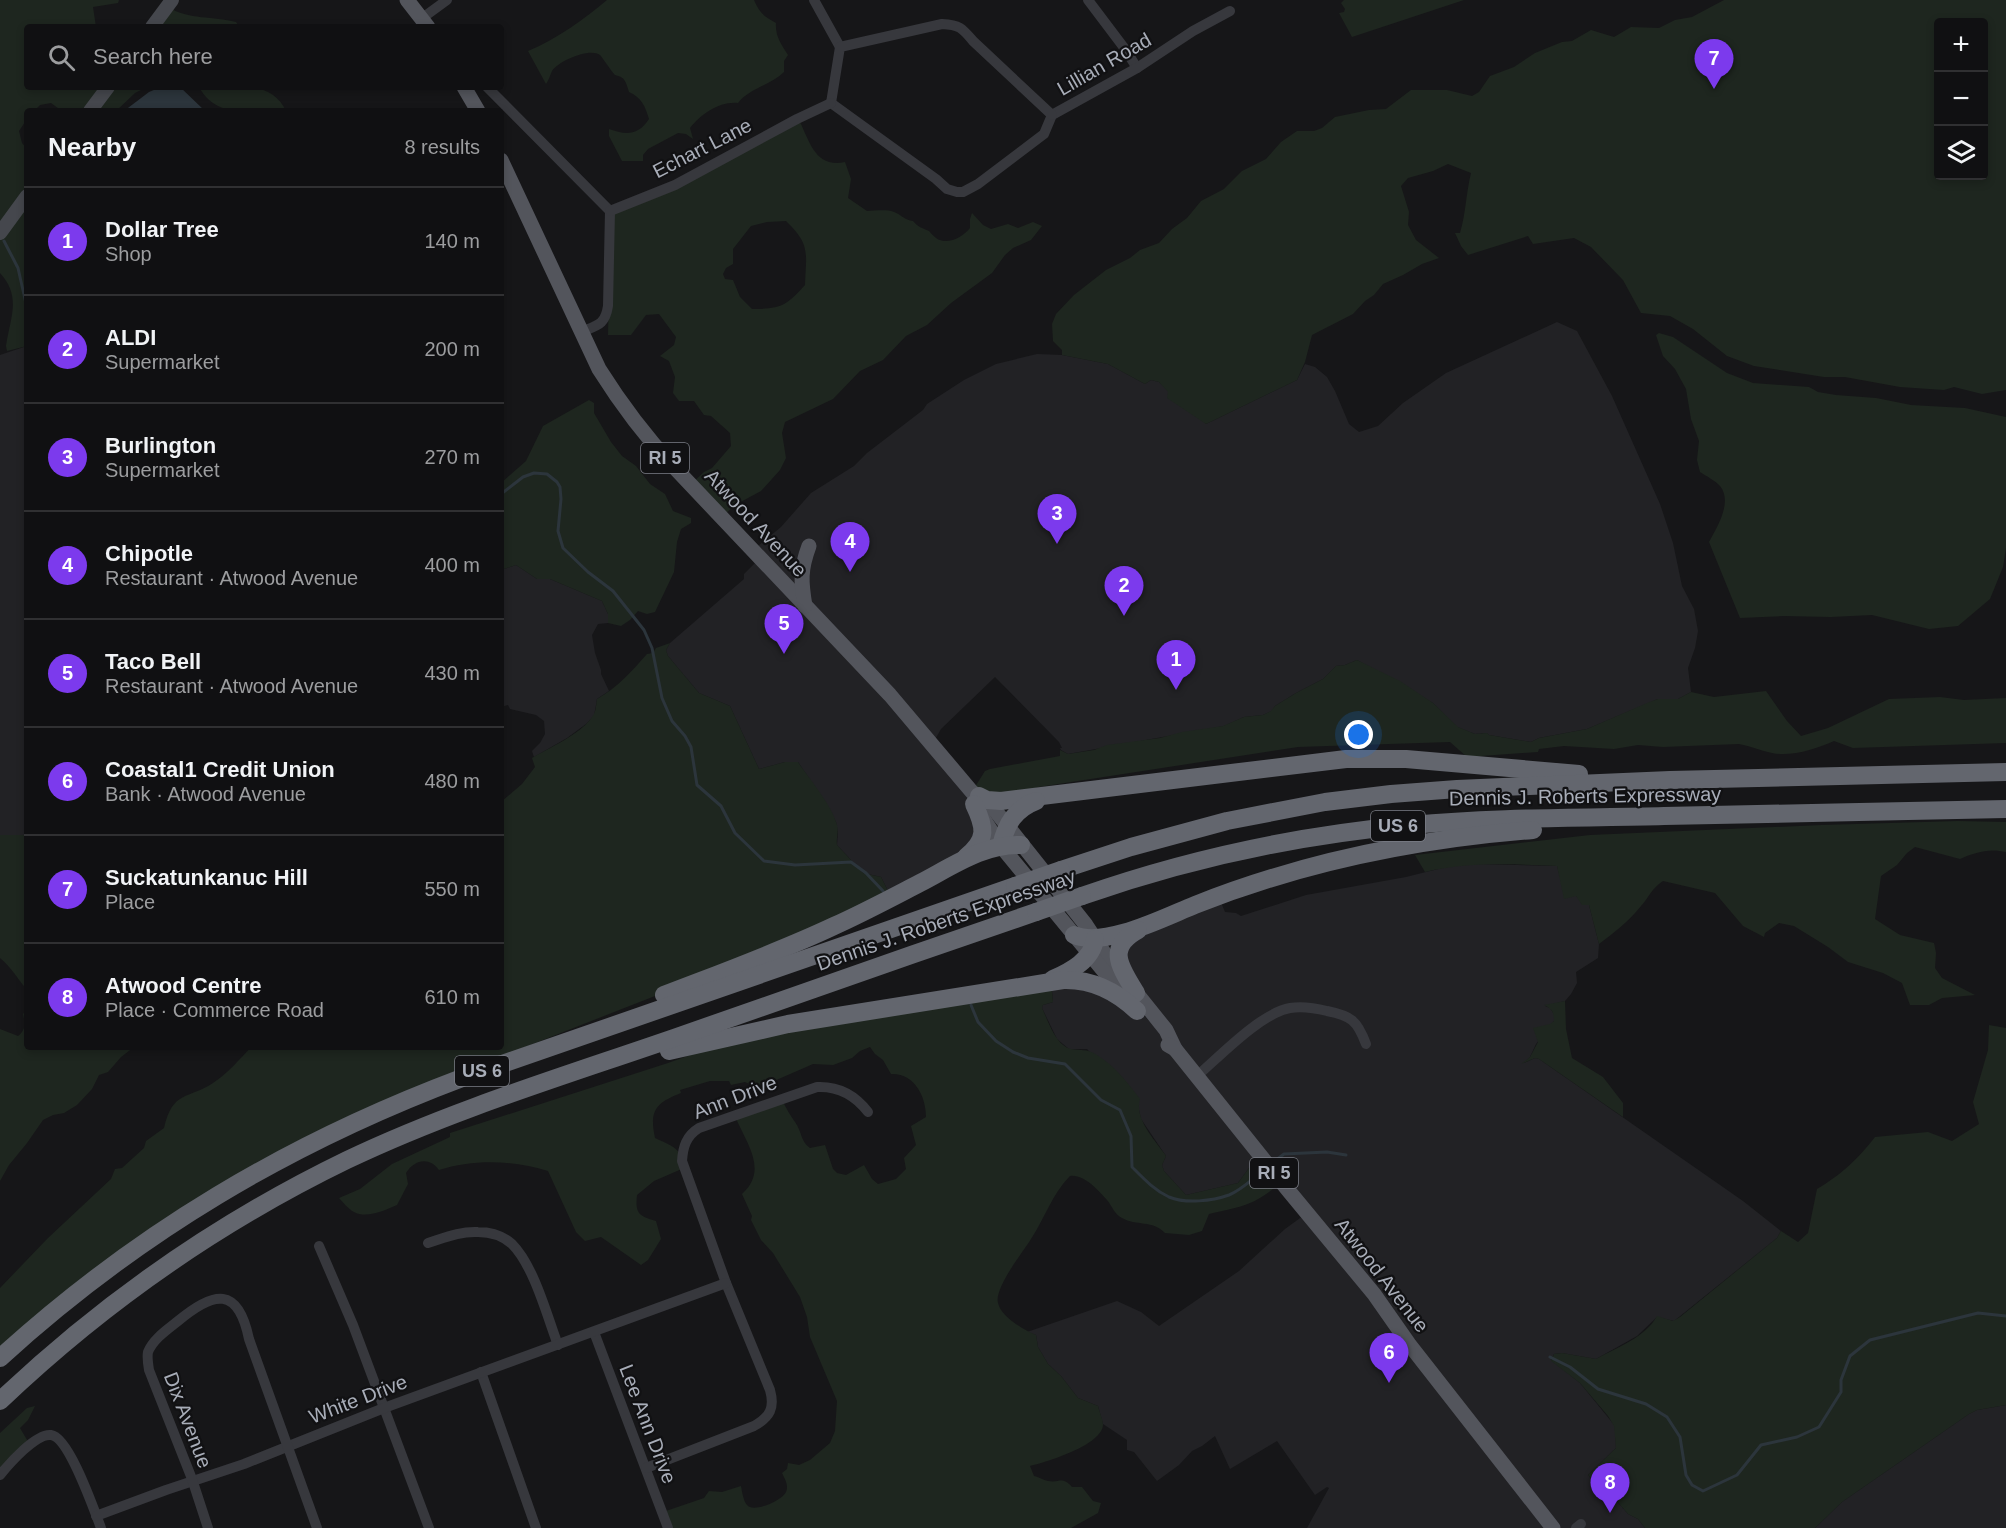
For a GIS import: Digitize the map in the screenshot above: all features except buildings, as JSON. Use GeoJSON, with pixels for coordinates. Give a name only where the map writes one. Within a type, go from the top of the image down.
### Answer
{"type":"FeatureCollection","features":[{"type":"Feature","properties":{"kind":"highway"},"geometry":{"type":"LineString","coordinates":[[975,797],[996,801],[1325,760],[1366,758],[1406,759],[1538,772],[1670,780]]}},
{"type":"Feature","properties":{"kind":"highway","name":"Dennis J. Roberts Expressway"},"geometry":{"type":"LineString","coordinates":[[0,1358],[114,1263],[177,1220],[243,1179],[370,1115],[441,1086],[540,1051],[1131,847],[1259,814],[1325,802],[1423,791],[1670,780],[2006,771]]}},
{"type":"Feature","properties":{"kind":"highway"},"geometry":{"type":"LineString","coordinates":[[1001,846],[1007,827],[1023,807],[1064,794]]}},
{"type":"Feature","properties":{"kind":"highway"},"geometry":{"type":"LineString","coordinates":[[960,861],[976,849],[983,836],[982,821],[975,797]]}},
{"type":"Feature","properties":{"kind":"highway","name":"Dennis J. Roberts Expressway"},"geometry":{"type":"LineString","coordinates":[[0,1401],[55,1351],[123,1296],[195,1246],[260,1206],[378,1146],[547,1082],[1154,873],[1218,856],[1346,832],[1466,821],[2006,809]]}},
{"type":"Feature","properties":{"kind":"highway"},"geometry":{"type":"LineString","coordinates":[[1032,985],[1047,982],[1067,972],[1092,947],[1257,883],[1338,859],[1485,834],[1723,815]]}},
{"type":"Feature","properties":{"kind":"highway"},"geometry":{"type":"LineString","coordinates":[[540,1051],[626,1009],[768,955],[834,926],[960,861],[1001,846],[1021,845]]}},
{"type":"Feature","properties":{"kind":"highway"},"geometry":{"type":"LineString","coordinates":[[1136,993],[1118,959],[1119,951],[1121,944],[1129,935],[1153,923]]}},
{"type":"Feature","properties":{"kind":"highway"},"geometry":{"type":"LineString","coordinates":[[1074,935],[1085,939],[1092,947]]}},
{"type":"Feature","properties":{"kind":"highway"},"geometry":{"type":"LineString","coordinates":[[547,1082],[690,1045],[757,1031],[1063,980],[1092,983],[1116,994],[1137,1011]]}},
{"type":"Feature","properties":{"kind":"main road"},"geometry":{"type":"LineString","coordinates":[[154,24],[172,0]]}},
{"type":"Feature","properties":{"kind":"main road"},"geometry":{"type":"LineString","coordinates":[[407,0],[424,23]]}},
{"type":"Feature","properties":{"kind":"main road"},"geometry":{"type":"LineString","coordinates":[[92,108],[106,90]]}},
{"type":"Feature","properties":{"kind":"main road"},"geometry":{"type":"LineString","coordinates":[[466,90],[475,108]]}},
{"type":"Feature","properties":{"kind":"main road","name":"Atwood Avenue"},"geometry":{"type":"LineString","coordinates":[[504,166],[570,303],[581,332],[612,390],[651,442],[890,694],[975,797],[1001,846],[1074,935]]}},
{"type":"Feature","properties":{"kind":"main road"},"geometry":{"type":"LineString","coordinates":[[0,233],[24,200]]}},
{"type":"Feature","properties":{"kind":"main road"},"geometry":{"type":"LineString","coordinates":[[805,606],[801,581],[802,564],[809,546]]}},
{"type":"Feature","properties":{"kind":"main road","name":"Atwood Avenue"},"geometry":{"type":"LineString","coordinates":[[975,797],[994,809],[1137,1011],[1159,1037],[1175,1049]]}},
{"type":"Feature","properties":{"kind":"main road","name":"Atwood Avenue"},"geometry":{"type":"LineString","coordinates":[[1092,947],[1136,993],[1166,1030],[1175,1049],[1287,1190],[1374,1294],[1409,1344],[1553,1528]]}},
{"type":"Feature","properties":{"kind":"street"},"geometry":{"type":"LineString","coordinates":[[424,23],[447,0]]}},
{"type":"Feature","properties":{"kind":"street"},"geometry":{"type":"LineString","coordinates":[[814,0],[840,46],[831,104]]}},
{"type":"Feature","properties":{"kind":"street"},"geometry":{"type":"LineString","coordinates":[[1089,0],[1137,68]]}},
{"type":"Feature","properties":{"kind":"street","name":"Lillian Road"},"geometry":{"type":"LineString","coordinates":[[831,104],[947,189],[963,192],[978,184],[1044,134],[1052,116],[1137,68],[1193,31],[1230,11]]}},
{"type":"Feature","properties":{"kind":"street"},"geometry":{"type":"LineString","coordinates":[[840,46],[942,24],[955,25],[967,32],[1052,116]]}},
{"type":"Feature","properties":{"kind":"street"},"geometry":{"type":"LineString","coordinates":[[490,90],[610,211],[606,317],[600,325],[581,332]]}},
{"type":"Feature","properties":{"kind":"street","name":"Echart Lane"},"geometry":{"type":"LineString","coordinates":[[610,211],[675,185],[809,113],[831,104]]}},
{"type":"Feature","properties":{"kind":"street"},"geometry":{"type":"LineString","coordinates":[[1197,1076],[1264,1019],[1288,1008],[1308,1007],[1344,1015],[1353,1020],[1360,1029],[1366,1044]]}},
{"type":"Feature","properties":{"kind":"street","name":"Ann Drive"},"geometry":{"type":"LineString","coordinates":[[646,1468],[754,1426],[763,1421],[771,1410],[773,1400],[726,1283],[682,1161],[684,1145],[692,1132],[720,1120],[817,1087],[830,1088],[857,1098],[868,1113]]}},
{"type":"Feature","properties":{"kind":"street"},"geometry":{"type":"LineString","coordinates":[[428,1243],[460,1233],[480,1232],[497,1235],[511,1243],[522,1257],[531,1275],[558,1346]]}},
{"type":"Feature","properties":{"kind":"street"},"geometry":{"type":"LineString","coordinates":[[319,1246],[353,1325],[429,1528]]}},
{"type":"Feature","properties":{"kind":"street","name":"White Drive"},"geometry":{"type":"LineString","coordinates":[[96,1516],[244,1464],[384,1407],[558,1346],[726,1283]]}},
{"type":"Feature","properties":{"kind":"street","name":"Dix Avenue"},"geometry":{"type":"LineString","coordinates":[[208,1528],[193,1482],[149,1370],[147,1354],[154,1342],[190,1311],[211,1300],[229,1299],[240,1310],[246,1324],[249,1339],[288,1446]]}},
{"type":"Feature","properties":{"kind":"street","name":"Lee Ann Drive"},"geometry":{"type":"LineString","coordinates":[[594,1332],[668,1528]]}},
{"type":"Feature","properties":{"kind":"street"},"geometry":{"type":"LineString","coordinates":[[481,1372],[536,1528]]}},
{"type":"Feature","properties":{"kind":"street"},"geometry":{"type":"LineString","coordinates":[[0,1475],[33,1442],[52,1434],[59,1438],[70,1452],[101,1528]]}},
{"type":"Feature","properties":{"kind":"street"},"geometry":{"type":"LineString","coordinates":[[288,1446],[317,1528]]}},
{"type":"Feature","properties":{"kind":"shaded area"},"geometry":{"type":"Polygon","coordinates":[[[0,0],[119,0],[118,3],[93,7],[96,24],[24,24],[24,90],[141,90],[119,108],[58,108],[51,103],[40,105],[37,108],[24,108],[24,124],[19,131],[24,145],[24,347],[7,351],[13,299],[7,282],[0,273],[0,0]]]}},
{"type":"Feature","properties":{"kind":"shaded area"},"geometry":{"type":"Polygon","coordinates":[[[607,0],[754,0],[762,14],[776,23],[778,36],[788,55],[784,61],[784,72],[748,94],[738,103],[724,104],[705,113],[690,128],[693,139],[686,134],[678,133],[648,149],[643,155],[643,161],[622,161],[609,136],[609,129],[631,133],[640,129],[649,119],[642,103],[629,92],[623,79],[615,75],[600,55],[589,53],[574,56],[555,67],[546,84],[528,51],[549,41],[589,15],[607,0]]]}},
{"type":"Feature","properties":{"kind":"shaded area"},"geometry":{"type":"Polygon","coordinates":[[[1344,0],[1464,0],[1352,37],[1339,13],[1344,12],[1345,9],[1341,3],[1344,0]]]}},
{"type":"Feature","properties":{"kind":"shaded area"},"geometry":{"type":"Polygon","coordinates":[[[1724,0],[2006,0],[2006,390],[1982,394],[1954,387],[1944,390],[1900,387],[1845,377],[1824,377],[1754,366],[1727,356],[1693,329],[1670,316],[1641,313],[1623,280],[1591,247],[1574,238],[1533,244],[1528,236],[1468,255],[1455,233],[1460,233],[1464,218],[1471,173],[1448,164],[1408,178],[1401,186],[1409,212],[1408,225],[1416,240],[1439,258],[1383,284],[1353,314],[1312,335],[1305,362],[1297,380],[1206,424],[1167,398],[1168,392],[1159,382],[1151,380],[1145,384],[1108,364],[1062,355],[1062,350],[1053,341],[1052,324],[1056,314],[1074,295],[1106,270],[1130,258],[1140,250],[1159,243],[1187,218],[1201,201],[1224,189],[1242,171],[1266,159],[1281,142],[1297,131],[1314,131],[1322,128],[1335,117],[1386,109],[1411,90],[1447,90],[1472,96],[1479,92],[1490,76],[1514,67],[1535,53],[1562,42],[1572,41],[1591,30],[1614,37],[1631,27],[1659,28],[1675,20],[1692,17],[1724,0]]]}},
{"type":"Feature","properties":{"kind":"shaded area"},"geometry":{"type":"Polygon","coordinates":[[[168,7],[184,14],[227,20],[237,24],[155,24],[168,7]]]}},
{"type":"Feature","properties":{"kind":"shaded area"},"geometry":{"type":"Polygon","coordinates":[[[183,90],[202,108],[128,108],[149,92],[183,90]]]}},
{"type":"Feature","properties":{"kind":"shaded area"},"geometry":{"type":"Polygon","coordinates":[[[201,90],[262,90],[279,100],[284,108],[224,108],[207,98],[201,90]]]}},
{"type":"Feature","properties":{"kind":"shaded area"},"geometry":{"type":"Polygon","coordinates":[[[800,122],[815,152],[821,158],[835,163],[845,162],[851,179],[848,198],[867,211],[894,212],[913,221],[936,238],[945,241],[959,237],[970,228],[972,213],[983,225],[991,229],[1008,224],[1018,228],[1033,222],[1042,226],[1031,240],[1013,248],[992,273],[951,303],[927,325],[906,336],[883,360],[860,371],[833,399],[785,422],[782,433],[786,458],[780,470],[761,491],[735,505],[722,517],[690,485],[712,468],[731,446],[730,433],[711,416],[704,415],[694,401],[679,401],[673,393],[675,377],[669,361],[660,356],[674,345],[676,337],[659,314],[646,315],[631,335],[608,335],[611,214],[800,122]],[[786,221],[751,226],[733,249],[733,264],[726,268],[723,274],[725,279],[733,280],[740,297],[752,309],[782,305],[793,298],[805,285],[805,250],[794,229],[786,221]]]}},
{"type":"Feature","properties":{"kind":"shaded area"},"geometry":{"type":"Polygon","coordinates":[[[1557,322],[1577,331],[1612,396],[1660,504],[1673,543],[1682,586],[1694,609],[1698,631],[1688,668],[1691,692],[1678,699],[1658,699],[1587,729],[1539,738],[1531,742],[1487,733],[1475,734],[1457,727],[1433,703],[1357,660],[1336,666],[1323,679],[1296,693],[1263,715],[1244,717],[1224,726],[1068,754],[1061,750],[1059,742],[995,677],[941,729],[932,745],[964,784],[978,843],[890,895],[881,877],[863,873],[837,845],[836,822],[798,762],[785,762],[759,769],[730,706],[699,693],[668,656],[666,650],[670,643],[744,579],[744,574],[759,559],[752,551],[781,527],[811,493],[854,466],[867,453],[923,410],[927,404],[964,380],[996,364],[1037,354],[1062,355],[1108,364],[1145,384],[1151,380],[1159,382],[1206,424],[1297,380],[1305,364],[1315,367],[1327,377],[1349,424],[1359,432],[1378,426],[1403,403],[1446,373],[1557,322]]]}},
{"type":"Feature","properties":{"kind":"shaded area"},"geometry":{"type":"Polygon","coordinates":[[[1659,333],[1673,337],[1727,373],[1753,383],[1809,387],[1818,392],[1836,395],[1876,398],[1911,405],[1965,408],[2006,417],[2006,548],[2003,567],[1990,599],[1958,626],[1929,629],[1872,615],[1740,618],[1709,542],[1722,514],[1724,492],[1718,484],[1700,472],[1697,460],[1699,441],[1691,419],[1686,389],[1675,369],[1663,356],[1656,335],[1659,333]]]}},
{"type":"Feature","properties":{"kind":"shaded area"},"geometry":{"type":"Polygon","coordinates":[[[24,347],[24,835],[0,835],[0,355],[24,347]]]}},
{"type":"Feature","properties":{"kind":"shaded area"},"geometry":{"type":"Polygon","coordinates":[[[589,400],[594,403],[594,413],[622,456],[636,466],[650,484],[665,494],[673,511],[691,518],[691,523],[681,529],[677,542],[674,572],[655,612],[647,614],[638,611],[621,626],[608,623],[608,614],[602,601],[550,579],[537,579],[516,565],[504,569],[504,480],[526,461],[543,426],[589,400]]]}},
{"type":"Feature","properties":{"kind":"shaded area"},"geometry":{"type":"Polygon","coordinates":[[[516,565],[537,579],[550,579],[602,601],[608,614],[608,623],[598,624],[592,635],[601,674],[609,691],[597,699],[594,716],[586,724],[534,757],[532,751],[545,734],[544,721],[536,715],[510,709],[508,705],[504,706],[504,569],[516,565]]]}},
{"type":"Feature","properties":{"kind":"shaded area"},"geometry":{"type":"Polygon","coordinates":[[[670,643],[666,650],[668,656],[699,693],[730,706],[759,769],[785,762],[798,762],[826,801],[834,817],[838,828],[837,845],[863,873],[881,877],[890,895],[800,939],[413,1091],[287,1152],[0,1355],[0,1288],[48,1238],[111,1179],[115,1169],[122,1168],[144,1148],[146,1141],[164,1128],[172,1107],[177,1102],[218,1080],[248,1050],[504,1050],[504,799],[522,784],[535,767],[532,758],[564,740],[587,723],[596,709],[597,699],[618,684],[647,654],[653,653],[656,648],[670,643]]]}},
{"type":"Feature","properties":{"kind":"shaded area"},"geometry":{"type":"Polygon","coordinates":[[[1357,660],[1400,681],[1433,703],[1458,727],[1475,734],[1487,733],[1531,742],[1539,738],[1587,729],[1658,699],[1678,699],[1691,692],[1714,697],[1766,691],[1787,721],[1801,736],[1828,728],[1889,699],[2006,698],[2006,743],[1853,748],[1834,741],[1787,754],[1772,753],[1739,744],[1663,747],[1638,745],[1614,749],[1564,746],[1539,749],[1538,752],[1467,757],[1450,742],[1298,747],[1039,787],[1002,798],[973,790],[985,771],[1060,756],[1060,750],[1068,754],[1094,750],[1107,745],[1223,726],[1244,717],[1263,715],[1296,693],[1323,679],[1336,666],[1357,660]]]}},
{"type":"Feature","properties":{"kind":"shaded area"},"geometry":{"type":"Polygon","coordinates":[[[1958,821],[2006,822],[2006,852],[1983,851],[1960,859],[1915,847],[1897,865],[1881,876],[1875,919],[1900,935],[1934,943],[1935,968],[1942,978],[1975,995],[1942,998],[1929,1005],[1910,1005],[1902,983],[1883,973],[1848,962],[1794,926],[1779,923],[1765,933],[1764,937],[1743,926],[1715,893],[1663,881],[1631,917],[1599,944],[1589,905],[1582,905],[1576,896],[1564,899],[1557,866],[1474,865],[1425,872],[1415,855],[1590,835],[1958,821]]]}},
{"type":"Feature","properties":{"kind":"shaded area"},"geometry":{"type":"Polygon","coordinates":[[[0,835],[24,835],[24,986],[0,958],[0,835]]]}},
{"type":"Feature","properties":{"kind":"shaded area"},"geometry":{"type":"Polygon","coordinates":[[[1478,864],[1557,866],[1560,877],[1576,896],[1589,905],[1599,944],[1598,958],[1576,972],[1577,983],[1565,1001],[1545,1006],[1550,1008],[1554,1014],[1554,1021],[1524,1063],[1535,1058],[1539,1059],[1743,1201],[1781,1231],[1777,1238],[1674,1321],[1657,1317],[1637,1336],[1596,1359],[1562,1353],[1554,1354],[1551,1360],[1580,1383],[1615,1426],[1616,1448],[1588,1475],[1628,1514],[1638,1519],[1645,1528],[1307,1528],[1329,1488],[1315,1495],[1277,1441],[1230,1469],[1215,1436],[1192,1451],[1179,1465],[1157,1481],[1134,1452],[1127,1450],[1127,1440],[1103,1424],[1098,1406],[1078,1398],[1061,1376],[1048,1364],[1038,1347],[1036,1335],[1027,1332],[1117,1301],[1141,1312],[1159,1326],[1239,1271],[1285,1229],[1307,1213],[1265,1160],[1249,1168],[1238,1183],[1186,1195],[1164,1171],[1162,1165],[1166,1156],[1141,1119],[1138,1106],[1087,1049],[1069,1049],[1057,1039],[1042,1008],[1043,1005],[1053,1002],[1051,980],[1132,1003],[1157,1029],[1118,950],[1218,895],[1225,912],[1241,916],[1306,895],[1406,877],[1450,866],[1478,864]]]}},
{"type":"Feature","properties":{"kind":"shaded area"},"geometry":{"type":"Polygon","coordinates":[[[1051,982],[1053,1002],[1043,1005],[1042,1008],[1056,1037],[1065,1047],[1097,1055],[1110,1064],[1126,1081],[1140,1099],[1139,1107],[1143,1122],[1166,1156],[1162,1165],[1164,1171],[1186,1195],[1238,1183],[1249,1168],[1262,1159],[1282,1181],[1265,1195],[1248,1204],[1209,1214],[1202,1231],[1189,1235],[1165,1233],[1155,1226],[1122,1218],[1117,1215],[1095,1187],[1075,1176],[1070,1176],[1053,1198],[1036,1231],[1000,1288],[998,1303],[1008,1318],[1036,1335],[1038,1347],[1048,1364],[1061,1376],[1078,1398],[1098,1406],[1103,1425],[1094,1439],[1073,1452],[1030,1466],[1034,1476],[1048,1481],[1063,1481],[1072,1487],[1082,1487],[1093,1501],[1101,1503],[1098,1513],[1071,1528],[668,1528],[663,1512],[704,1498],[709,1491],[722,1492],[741,1486],[745,1501],[750,1507],[761,1507],[773,1502],[787,1490],[782,1473],[787,1469],[788,1463],[799,1465],[810,1460],[830,1443],[835,1431],[837,1401],[810,1337],[807,1317],[800,1297],[773,1253],[761,1240],[751,1220],[752,1216],[742,1194],[750,1185],[755,1166],[749,1146],[735,1116],[782,1100],[804,1142],[810,1148],[825,1145],[833,1169],[837,1173],[846,1175],[864,1165],[872,1179],[878,1184],[896,1179],[906,1169],[904,1158],[916,1145],[911,1126],[926,1117],[924,1102],[913,1082],[907,1077],[891,1074],[883,1060],[870,1047],[860,1051],[852,1058],[833,1065],[813,1064],[758,1088],[745,1082],[731,1085],[729,1081],[710,1081],[680,1090],[681,1093],[660,1104],[654,1114],[655,1138],[678,1152],[684,1168],[654,1181],[637,1195],[639,1213],[656,1221],[661,1239],[648,1260],[641,1265],[601,1237],[585,1241],[576,1232],[548,1171],[535,1167],[493,1162],[452,1166],[439,1170],[431,1163],[422,1161],[413,1165],[406,1173],[408,1184],[397,1205],[365,1215],[354,1212],[339,1198],[360,1189],[392,1164],[450,1137],[450,1133],[668,1063],[735,1039],[1051,982]]]}},
{"type":"Feature","properties":{"kind":"shaded area"},"geometry":{"type":"Polygon","coordinates":[[[1565,1001],[1566,1029],[1572,1058],[1603,1077],[1623,1103],[1623,1117],[1539,1059],[1535,1058],[1521,1064],[1530,1057],[1538,1042],[1533,1028],[1554,1021],[1552,1011],[1544,1005],[1565,1001]]]}},
{"type":"Feature","properties":{"kind":"shaded area"},"geometry":{"type":"Polygon","coordinates":[[[1989,1025],[2006,1028],[2006,1405],[1977,1410],[1969,1414],[1842,1502],[1815,1528],[1645,1528],[1638,1519],[1628,1514],[1588,1475],[1616,1448],[1614,1426],[1580,1383],[1551,1361],[1554,1354],[1562,1353],[1596,1359],[1638,1336],[1657,1316],[1673,1321],[1680,1317],[1777,1238],[1781,1231],[1798,1242],[1808,1233],[1817,1189],[1849,1166],[1875,1137],[1928,1132],[1952,1141],[1979,1124],[1973,1102],[1988,1050],[1989,1025]]]}},
{"type":"Feature","properties":{"kind":"shaded area"},"geometry":{"type":"Polygon","coordinates":[[[0,1029],[18,1036],[24,1029],[24,1050],[130,1050],[108,1072],[99,1075],[92,1089],[77,1105],[64,1113],[43,1120],[9,1165],[0,1181],[0,1029]]]}},
{"type":"Feature","properties":{"kind":"shaded area"},"geometry":{"type":"Polygon","coordinates":[[[2006,1405],[2006,1528],[1815,1528],[1842,1502],[1969,1414],[1977,1410],[2006,1405]]]}},
{"type":"Feature","properties":{"kind":"shaded area"},"geometry":{"type":"Polygon","coordinates":[[[35,1406],[28,1420],[20,1428],[30,1445],[0,1474],[0,1433],[27,1408],[35,1406]]]}},
{"type":"Feature","properties":{"kind":"waterway"},"geometry":{"type":"LineString","coordinates":[[4,241],[18,268],[24,295]]}},
{"type":"Feature","properties":{"kind":"waterway"},"geometry":{"type":"LineString","coordinates":[[504,492],[523,477],[534,473],[547,474],[557,482],[561,499],[558,531],[563,548],[588,572],[613,591],[644,630],[652,648],[662,698],[672,721],[691,747],[697,785],[721,806],[735,833],[764,861],[795,865],[851,862],[866,873],[883,891]]}},
{"type":"Feature","properties":{"kind":"waterway"},"geometry":{"type":"LineString","coordinates":[[971,1005],[978,1022],[996,1041],[1028,1058],[1065,1064],[1101,1100],[1120,1110],[1131,1136],[1132,1167],[1149,1184],[1169,1197],[1191,1201],[1222,1197],[1238,1190],[1264,1170]]}},
{"type":"Feature","properties":{"kind":"waterway"},"geometry":{"type":"LineString","coordinates":[[1276,1160],[1284,1154],[1327,1152],[1346,1155]]}},
{"type":"Feature","properties":{"kind":"waterway"},"geometry":{"type":"LineString","coordinates":[[1550,1357],[1570,1367],[1598,1389],[1646,1404],[1667,1417],[1680,1437],[1686,1475],[1692,1485],[1703,1491],[1737,1475],[1761,1445],[1797,1437],[1819,1427],[1841,1392],[1841,1380],[1850,1356],[1870,1340],[1978,1313],[2006,1316]]}},
{"type":"Feature","properties":{"kind":"place","name":"Suckatunkanuc Hill"},"geometry":{"type":"Point","coordinates":[1714,89]}},
{"type":"Feature","properties":{"kind":"place","name":"Burlington"},"geometry":{"type":"Point","coordinates":[1057,544]}},
{"type":"Feature","properties":{"kind":"place","name":"Chipotle"},"geometry":{"type":"Point","coordinates":[850,572]}},
{"type":"Feature","properties":{"kind":"place","name":"ALDI"},"geometry":{"type":"Point","coordinates":[1124,616]}},
{"type":"Feature","properties":{"kind":"place","name":"Taco Bell"},"geometry":{"type":"Point","coordinates":[784,654]}},
{"type":"Feature","properties":{"kind":"place","name":"Dollar Tree"},"geometry":{"type":"Point","coordinates":[1176,690]}},
{"type":"Feature","properties":{"kind":"place","name":"Coastal1 Credit Union"},"geometry":{"type":"Point","coordinates":[1389,1383]}},
{"type":"Feature","properties":{"kind":"place","name":"Atwood Centre"},"geometry":{"type":"Point","coordinates":[1610,1513]}}]}
